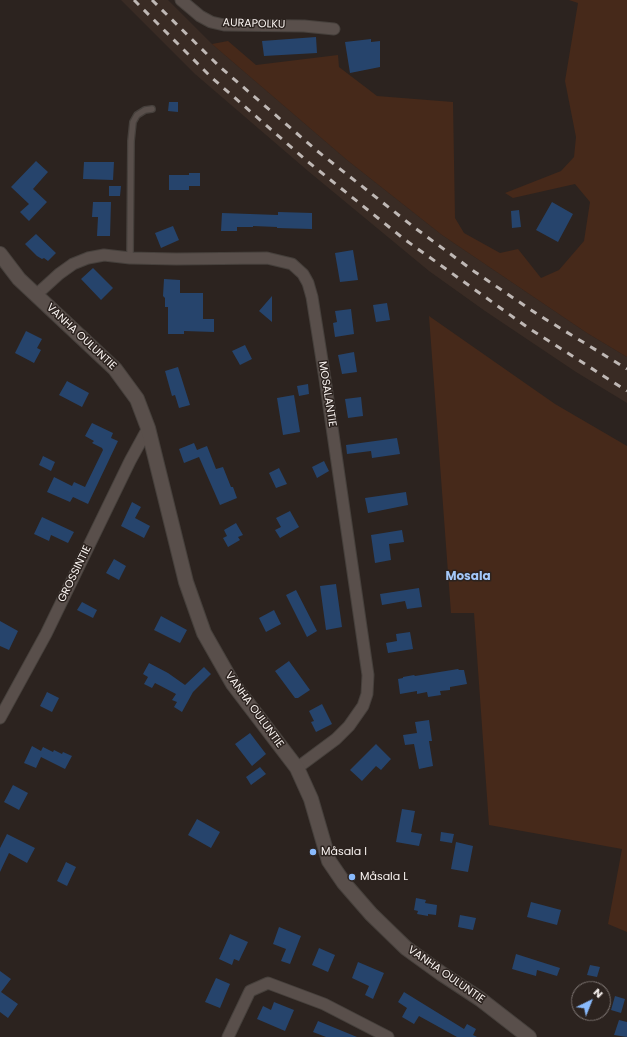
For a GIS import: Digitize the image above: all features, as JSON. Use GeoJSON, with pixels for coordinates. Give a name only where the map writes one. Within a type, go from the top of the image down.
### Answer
{"type":"FeatureCollection","features":[{"type":"Feature","properties":{"kind":"street","name":"AURAPOLKU"},"geometry":{"type":"LineString","coordinates":[[181,0],[200,16],[211,22],[224,25],[304,26],[334,29]]}},
{"type":"Feature","properties":{"kind":"street","name":"VANHA OULUNTIE"},"geometry":{"type":"LineString","coordinates":[[0,254],[19,279],[115,368],[137,399],[148,428],[186,582],[204,633],[234,684],[266,729],[297,768],[311,799],[329,861],[344,883],[371,914],[406,948],[480,999],[522,1035]]}},
{"type":"Feature","properties":{"kind":"street","name":"MOSALANTIE"},"geometry":{"type":"LineString","coordinates":[[36,295],[59,274],[74,264],[88,258],[104,255],[130,258],[267,258],[292,264],[303,274],[308,283],[312,297],[326,387],[368,675],[367,694],[363,706],[354,720],[336,739],[297,768]]}},
{"type":"Feature","properties":{"kind":"street","name":"GROSSINTIE"},"geometry":{"type":"LineString","coordinates":[[0,718],[46,634],[130,461],[148,428]]}},
{"type":"Feature","properties":{"kind":"street"},"geometry":{"type":"LineString","coordinates":[[228,1037],[250,990],[268,982],[324,1004],[388,1037]]}},
{"type":"Feature","properties":{"kind":"lane"},"geometry":{"type":"LineString","coordinates":[[130,258],[131,141],[133,122],[137,115],[145,110],[152,109]]}},
{"type":"Feature","properties":{"kind":"shaded area"},"geometry":{"type":"Polygon","coordinates":[[[121,0],[168,0],[212,44],[347,160],[442,235],[587,333],[627,357],[627,403],[576,372],[485,311],[429,271],[308,171],[195,74],[121,0]]]}},
{"type":"Feature","properties":{"kind":"shaded area"},"geometry":{"type":"Polygon","coordinates":[[[569,0],[627,0],[627,357],[587,333],[442,235],[347,160],[212,44],[228,41],[256,65],[338,55],[339,67],[377,96],[453,102],[455,218],[464,233],[500,253],[518,249],[541,278],[559,270],[584,241],[590,202],[575,184],[513,198],[505,193],[561,171],[574,157],[576,137],[565,81],[578,3],[569,0]]]}},
{"type":"Feature","properties":{"kind":"shaded area"},"geometry":{"type":"Polygon","coordinates":[[[429,316],[555,404],[627,446],[627,932],[608,924],[622,849],[489,825],[474,613],[451,613],[429,316]]]}},
{"type":"Feature","properties":{"kind":"building"},"geometry":{"type":"Polygon","coordinates":[[[316,37],[317,53],[264,56],[262,41],[316,37]]]}},
{"type":"Feature","properties":{"kind":"building"},"geometry":{"type":"Polygon","coordinates":[[[371,39],[371,42],[380,41],[380,67],[350,73],[345,42],[371,39]]]}},
{"type":"Feature","properties":{"kind":"building"},"geometry":{"type":"Polygon","coordinates":[[[169,102],[178,102],[178,112],[168,111],[169,102]]]}},
{"type":"Feature","properties":{"kind":"building"},"geometry":{"type":"Polygon","coordinates":[[[36,161],[48,172],[33,189],[47,202],[29,221],[20,212],[29,204],[11,187],[36,161]]]}},
{"type":"Feature","properties":{"kind":"building"},"geometry":{"type":"Polygon","coordinates":[[[84,162],[114,162],[113,180],[83,179],[84,162]]]}},
{"type":"Feature","properties":{"kind":"building"},"geometry":{"type":"Polygon","coordinates":[[[189,173],[200,173],[200,186],[189,186],[189,190],[169,190],[169,175],[189,175],[189,173]]]}},
{"type":"Feature","properties":{"kind":"building"},"geometry":{"type":"Polygon","coordinates":[[[109,186],[121,186],[120,196],[109,196],[109,186]]]}},
{"type":"Feature","properties":{"kind":"building"},"geometry":{"type":"Polygon","coordinates":[[[93,202],[111,202],[110,236],[97,236],[98,217],[92,217],[93,202]]]}},
{"type":"Feature","properties":{"kind":"building"},"geometry":{"type":"Polygon","coordinates":[[[552,202],[573,214],[558,242],[536,230],[552,202]]]}},
{"type":"Feature","properties":{"kind":"building"},"geometry":{"type":"Polygon","coordinates":[[[519,210],[521,227],[512,228],[511,211],[519,210]]]}},
{"type":"Feature","properties":{"kind":"building"},"geometry":{"type":"Polygon","coordinates":[[[278,212],[312,213],[312,229],[253,226],[237,227],[237,231],[221,231],[222,213],[278,215],[278,212]]]}},
{"type":"Feature","properties":{"kind":"building"},"geometry":{"type":"Polygon","coordinates":[[[173,226],[179,240],[161,248],[155,233],[173,226]]]}},
{"type":"Feature","properties":{"kind":"building"},"geometry":{"type":"Polygon","coordinates":[[[36,234],[56,253],[48,261],[37,256],[25,244],[36,234]]]}},
{"type":"Feature","properties":{"kind":"building"},"geometry":{"type":"Polygon","coordinates":[[[353,250],[358,280],[340,282],[335,253],[353,250]]]}},
{"type":"Feature","properties":{"kind":"building"},"geometry":{"type":"Polygon","coordinates":[[[93,268],[113,288],[101,300],[81,279],[93,268]]]}},
{"type":"Feature","properties":{"kind":"building"},"geometry":{"type":"Polygon","coordinates":[[[164,279],[180,280],[180,293],[203,293],[203,319],[214,319],[214,332],[184,331],[184,334],[168,334],[168,307],[165,307],[165,298],[163,296],[164,279]]]}},
{"type":"Feature","properties":{"kind":"building"},"geometry":{"type":"Polygon","coordinates":[[[272,296],[272,322],[259,311],[272,296]]]}},
{"type":"Feature","properties":{"kind":"building"},"geometry":{"type":"Polygon","coordinates":[[[387,303],[390,320],[376,322],[373,305],[387,303]]]}},
{"type":"Feature","properties":{"kind":"building"},"geometry":{"type":"Polygon","coordinates":[[[351,309],[354,334],[335,337],[333,323],[337,322],[335,311],[351,309]]]}},
{"type":"Feature","properties":{"kind":"building"},"geometry":{"type":"Polygon","coordinates":[[[26,331],[42,339],[37,348],[41,350],[34,363],[15,353],[26,331]]]}},
{"type":"Feature","properties":{"kind":"building"},"geometry":{"type":"Polygon","coordinates":[[[245,345],[252,359],[240,365],[232,351],[245,345]]]}},
{"type":"Feature","properties":{"kind":"building"},"geometry":{"type":"Polygon","coordinates":[[[354,352],[357,372],[342,374],[338,355],[354,352]]]}},
{"type":"Feature","properties":{"kind":"building"},"geometry":{"type":"Polygon","coordinates":[[[178,367],[190,405],[179,408],[175,395],[172,396],[165,371],[178,367]]]}},
{"type":"Feature","properties":{"kind":"building"},"geometry":{"type":"Polygon","coordinates":[[[67,381],[89,393],[82,407],[59,395],[67,381]]]}},
{"type":"Feature","properties":{"kind":"building"},"geometry":{"type":"Polygon","coordinates":[[[308,384],[309,394],[299,396],[297,386],[308,384]]]}},
{"type":"Feature","properties":{"kind":"building"},"geometry":{"type":"Polygon","coordinates":[[[294,395],[300,432],[283,435],[277,398],[294,395]]]}},
{"type":"Feature","properties":{"kind":"building"},"geometry":{"type":"Polygon","coordinates":[[[361,397],[363,416],[348,418],[345,399],[361,397]]]}},
{"type":"Feature","properties":{"kind":"building"},"geometry":{"type":"Polygon","coordinates":[[[92,423],[113,433],[111,438],[118,441],[88,504],[73,497],[70,502],[47,492],[54,477],[72,486],[74,482],[85,487],[103,450],[92,443],[94,441],[85,436],[92,423]]]}},
{"type":"Feature","properties":{"kind":"building"},"geometry":{"type":"Polygon","coordinates":[[[397,438],[400,454],[372,458],[371,451],[347,454],[346,445],[397,438]]]}},
{"type":"Feature","properties":{"kind":"building"},"geometry":{"type":"Polygon","coordinates":[[[194,443],[197,450],[207,446],[216,469],[223,467],[237,498],[220,505],[199,457],[184,463],[179,449],[194,443]]]}},
{"type":"Feature","properties":{"kind":"building"},"geometry":{"type":"Polygon","coordinates":[[[43,456],[55,462],[51,471],[39,465],[43,456]]]}},
{"type":"Feature","properties":{"kind":"building"},"geometry":{"type":"Polygon","coordinates":[[[324,461],[329,471],[317,478],[312,467],[324,461]]]}},
{"type":"Feature","properties":{"kind":"building"},"geometry":{"type":"Polygon","coordinates":[[[279,468],[287,484],[276,488],[269,473],[279,468]]]}},
{"type":"Feature","properties":{"kind":"building"},"geometry":{"type":"Polygon","coordinates":[[[406,492],[408,505],[368,513],[365,498],[406,492]]]}},
{"type":"Feature","properties":{"kind":"building"},"geometry":{"type":"Polygon","coordinates":[[[132,502],[141,507],[135,518],[150,526],[144,538],[121,526],[132,502]]]}},
{"type":"Feature","properties":{"kind":"building"},"geometry":{"type":"Polygon","coordinates":[[[290,511],[299,527],[280,538],[275,530],[281,527],[276,518],[290,511]]]}},
{"type":"Feature","properties":{"kind":"building"},"geometry":{"type":"Polygon","coordinates":[[[42,517],[74,532],[68,543],[51,535],[49,541],[34,534],[42,517]]]}},
{"type":"Feature","properties":{"kind":"building"},"geometry":{"type":"Polygon","coordinates":[[[236,523],[243,535],[238,537],[240,540],[228,547],[223,538],[227,536],[224,530],[236,523]]]}},
{"type":"Feature","properties":{"kind":"building"},"geometry":{"type":"Polygon","coordinates":[[[402,530],[404,542],[389,544],[391,560],[375,563],[371,535],[402,530]]]}},
{"type":"Feature","properties":{"kind":"building"},"geometry":{"type":"Polygon","coordinates":[[[114,559],[126,566],[119,580],[106,573],[114,559]]]}},
{"type":"Feature","properties":{"kind":"building"},"geometry":{"type":"Polygon","coordinates":[[[336,584],[342,627],[326,630],[320,586],[336,584]]]}},
{"type":"Feature","properties":{"kind":"building"},"geometry":{"type":"Polygon","coordinates":[[[419,588],[422,607],[407,609],[405,601],[382,605],[380,594],[419,588]]]}},
{"type":"Feature","properties":{"kind":"building"},"geometry":{"type":"Polygon","coordinates":[[[296,590],[317,631],[307,637],[286,595],[296,590]]]}},
{"type":"Feature","properties":{"kind":"building"},"geometry":{"type":"Polygon","coordinates":[[[82,602],[97,610],[93,618],[77,610],[82,602]]]}},
{"type":"Feature","properties":{"kind":"building"},"geometry":{"type":"Polygon","coordinates":[[[274,610],[281,624],[266,632],[259,618],[274,610]]]}},
{"type":"Feature","properties":{"kind":"building"},"geometry":{"type":"Polygon","coordinates":[[[161,616],[187,630],[180,643],[154,630],[161,616]]]}},
{"type":"Feature","properties":{"kind":"building"},"geometry":{"type":"Polygon","coordinates":[[[0,621],[18,631],[9,650],[0,646],[0,621]]]}},
{"type":"Feature","properties":{"kind":"building"},"geometry":{"type":"Polygon","coordinates":[[[410,632],[413,649],[388,653],[386,643],[397,641],[396,634],[410,632]]]}},
{"type":"Feature","properties":{"kind":"building"},"geometry":{"type":"Polygon","coordinates":[[[289,661],[310,690],[298,698],[295,698],[275,671],[289,661]]]}},
{"type":"Feature","properties":{"kind":"building"},"geometry":{"type":"Polygon","coordinates":[[[149,663],[168,673],[185,685],[204,667],[211,674],[193,692],[182,712],[174,707],[177,702],[172,700],[176,694],[155,683],[152,688],[144,684],[148,677],[143,674],[149,663]]]}},
{"type":"Feature","properties":{"kind":"building"},"geometry":{"type":"Polygon","coordinates":[[[458,669],[464,670],[467,684],[450,687],[450,690],[440,691],[441,695],[428,697],[427,692],[417,694],[417,691],[400,694],[398,679],[414,675],[458,669]]]}},
{"type":"Feature","properties":{"kind":"building"},"geometry":{"type":"Polygon","coordinates":[[[47,692],[59,698],[52,712],[40,706],[47,692]]]}},
{"type":"Feature","properties":{"kind":"building"},"geometry":{"type":"Polygon","coordinates":[[[322,704],[332,724],[316,732],[311,722],[314,721],[309,711],[322,704]]]}},
{"type":"Feature","properties":{"kind":"building"},"geometry":{"type":"Polygon","coordinates":[[[429,720],[432,741],[429,741],[433,766],[419,769],[414,744],[405,745],[403,735],[417,733],[415,722],[429,720]]]}},
{"type":"Feature","properties":{"kind":"building"},"geometry":{"type":"Polygon","coordinates":[[[250,733],[266,754],[252,766],[235,744],[250,733]]]}},
{"type":"Feature","properties":{"kind":"building"},"geometry":{"type":"Polygon","coordinates":[[[376,744],[391,759],[381,770],[376,766],[362,781],[350,770],[376,744]]]}},
{"type":"Feature","properties":{"kind":"building"},"geometry":{"type":"Polygon","coordinates":[[[32,746],[41,751],[43,747],[53,752],[54,750],[62,754],[63,752],[72,756],[65,769],[41,757],[36,768],[24,763],[32,746]]]}},
{"type":"Feature","properties":{"kind":"building"},"geometry":{"type":"Polygon","coordinates":[[[260,767],[266,774],[251,785],[246,777],[260,767]]]}},
{"type":"Feature","properties":{"kind":"building"},"geometry":{"type":"Polygon","coordinates":[[[13,785],[28,793],[19,810],[4,802],[13,785]]]}},
{"type":"Feature","properties":{"kind":"building"},"geometry":{"type":"Polygon","coordinates":[[[402,809],[415,811],[411,832],[422,834],[419,846],[396,842],[402,809]]]}},
{"type":"Feature","properties":{"kind":"building"},"geometry":{"type":"Polygon","coordinates":[[[197,819],[220,832],[211,848],[188,835],[197,819]]]}},
{"type":"Feature","properties":{"kind":"building"},"geometry":{"type":"Polygon","coordinates":[[[441,832],[454,834],[452,843],[440,841],[441,832]]]}},
{"type":"Feature","properties":{"kind":"building"},"geometry":{"type":"Polygon","coordinates":[[[7,834],[35,848],[27,863],[9,853],[0,872],[0,848],[7,834]]]}},
{"type":"Feature","properties":{"kind":"building"},"geometry":{"type":"Polygon","coordinates":[[[456,842],[473,846],[468,872],[451,869],[456,842]]]}},
{"type":"Feature","properties":{"kind":"building"},"geometry":{"type":"Polygon","coordinates":[[[66,862],[76,867],[67,886],[57,881],[66,862]]]}},
{"type":"Feature","properties":{"kind":"building"},"geometry":{"type":"Polygon","coordinates":[[[416,898],[426,900],[425,903],[437,905],[436,915],[428,914],[428,916],[417,914],[418,911],[414,910],[416,898]]]}},
{"type":"Feature","properties":{"kind":"building"},"geometry":{"type":"Polygon","coordinates":[[[531,902],[561,910],[557,925],[527,917],[531,902]]]}},
{"type":"Feature","properties":{"kind":"building"},"geometry":{"type":"Polygon","coordinates":[[[460,915],[476,918],[473,930],[458,927],[460,915]]]}},
{"type":"Feature","properties":{"kind":"building"},"geometry":{"type":"Polygon","coordinates":[[[279,927],[301,936],[290,964],[281,961],[286,949],[273,944],[279,927]]]}},
{"type":"Feature","properties":{"kind":"building"},"geometry":{"type":"Polygon","coordinates":[[[230,934],[248,942],[239,961],[234,959],[232,965],[219,959],[230,934]]]}},
{"type":"Feature","properties":{"kind":"building"},"geometry":{"type":"Polygon","coordinates":[[[319,948],[335,955],[328,972],[312,965],[319,948]]]}},
{"type":"Feature","properties":{"kind":"building"},"geometry":{"type":"Polygon","coordinates":[[[516,954],[560,968],[557,976],[537,970],[536,976],[512,969],[516,954]]]}},
{"type":"Feature","properties":{"kind":"building"},"geometry":{"type":"Polygon","coordinates":[[[358,962],[384,973],[373,999],[365,995],[369,986],[352,978],[358,962]]]}},
{"type":"Feature","properties":{"kind":"building"},"geometry":{"type":"Polygon","coordinates":[[[590,965],[600,967],[597,977],[587,975],[590,965]]]}},
{"type":"Feature","properties":{"kind":"building"},"geometry":{"type":"Polygon","coordinates":[[[0,971],[11,979],[1,992],[18,1004],[8,1018],[0,1012],[0,971]]]}},
{"type":"Feature","properties":{"kind":"building"},"geometry":{"type":"Polygon","coordinates":[[[216,978],[230,984],[220,1008],[205,1002],[216,978]]]}},
{"type":"Feature","properties":{"kind":"building"},"geometry":{"type":"Polygon","coordinates":[[[404,992],[464,1029],[467,1024],[476,1029],[473,1035],[477,1037],[457,1037],[419,1016],[414,1024],[402,1017],[407,1008],[398,1002],[404,992]]]}},
{"type":"Feature","properties":{"kind":"building"},"geometry":{"type":"Polygon","coordinates":[[[615,996],[625,999],[621,1013],[611,1010],[615,996]]]}},
{"type":"Feature","properties":{"kind":"building"},"geometry":{"type":"Polygon","coordinates":[[[274,1002],[294,1010],[285,1031],[257,1019],[263,1006],[271,1010],[274,1002]]]}},
{"type":"Feature","properties":{"kind":"building"},"geometry":{"type":"Polygon","coordinates":[[[619,1020],[627,1022],[627,1037],[614,1035],[619,1020]]]}},
{"type":"Feature","properties":{"kind":"building"},"geometry":{"type":"Polygon","coordinates":[[[318,1021],[357,1037],[326,1037],[313,1032],[318,1021]]]}},
{"type":"Feature","properties":{"kind":"railway"},"geometry":{"type":"LineString","coordinates":[[134,0],[211,77],[307,161],[404,239],[527,327],[627,391]]}},
{"type":"Feature","properties":{"kind":"railway"},"geometry":{"type":"LineString","coordinates":[[152,0],[220,67],[316,150],[415,228],[475,272],[537,314],[627,369]]}},
{"type":"Feature","properties":{"kind":"place","name":"Måsala I"},"geometry":{"type":"Point","coordinates":[313,852]}},
{"type":"Feature","properties":{"kind":"place","name":"Måsala L"},"geometry":{"type":"Point","coordinates":[352,877]}},
{"type":"Feature","properties":{"kind":"district","name":"Mosala"},"geometry":{"type":"Point","coordinates":[468,577]}}]}
